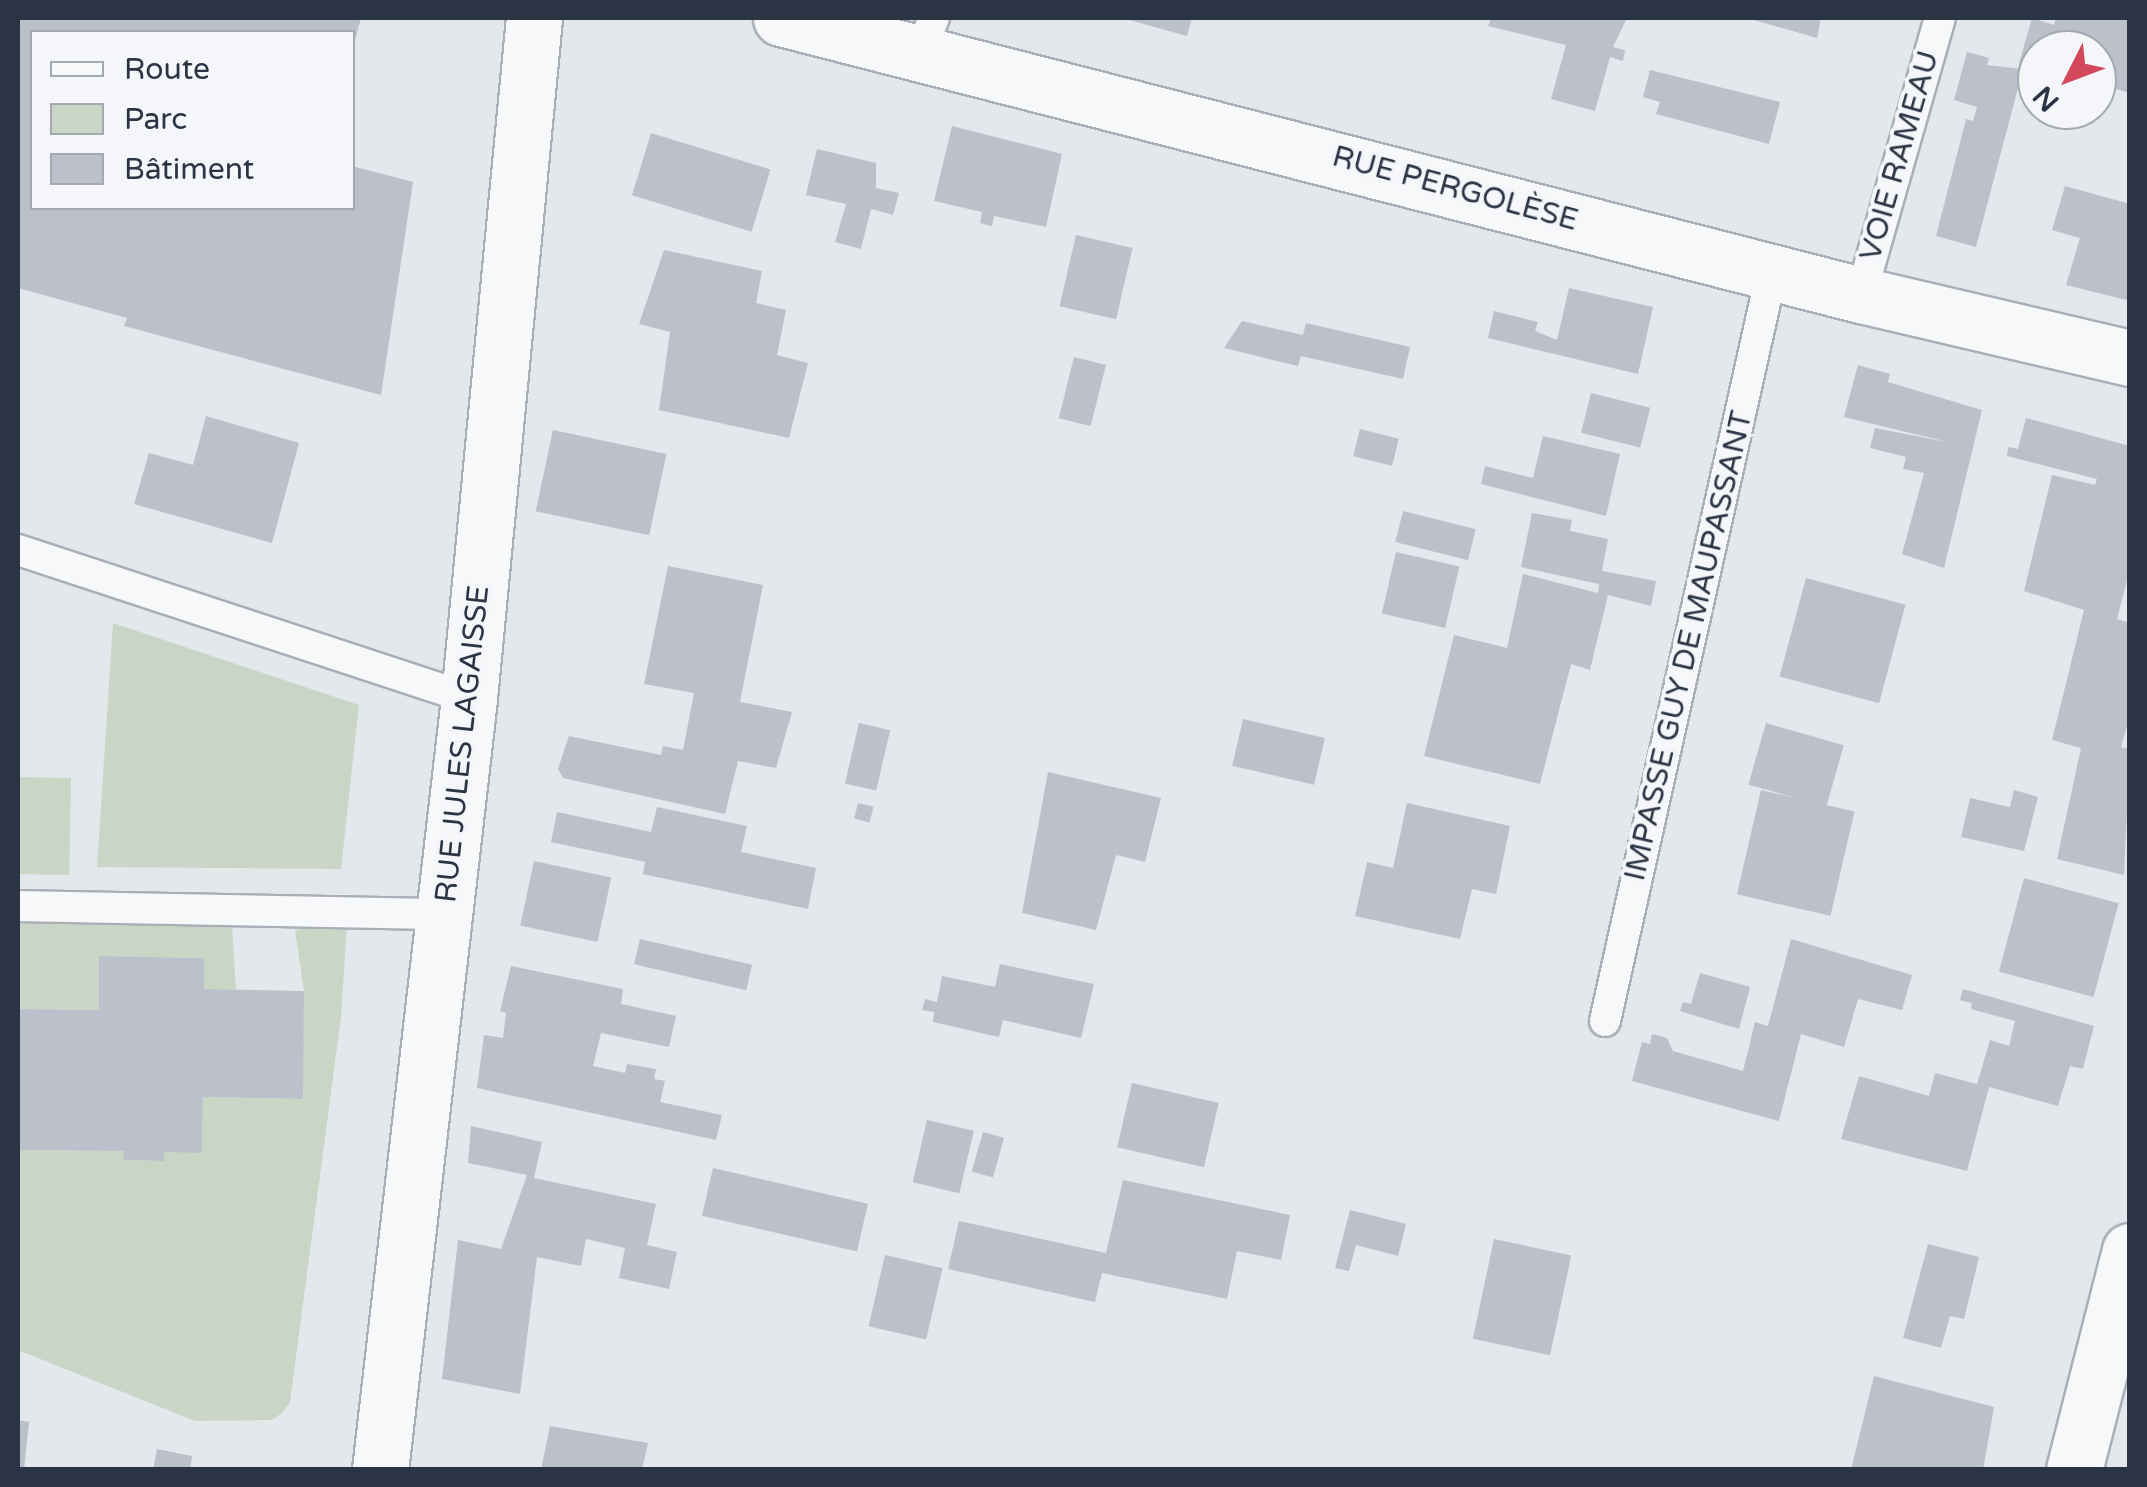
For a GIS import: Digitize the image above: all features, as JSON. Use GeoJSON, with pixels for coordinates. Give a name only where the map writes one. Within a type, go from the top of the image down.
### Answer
{"type":"FeatureCollection","features":[{"type":"Feature","properties":{"kind":"street","name":"RUE JULES LAGAISSE"},"geometry":{"type":"LineString","coordinates":[[380,1470],[469,698],[534,18]]}},
{"type":"Feature","properties":{"kind":"street","name":"RUE PERGOLÈSE"},"geometry":{"type":"LineString","coordinates":[[781,18],[927,34],[1860,296],[2130,358]]}},
{"type":"Feature","properties":{"kind":"street"},"geometry":{"type":"LineString","coordinates":[[2096,1445],[2130,1251]]}},
{"type":"Feature","properties":{"kind":"lane","name":"VOIE RAMEAU"},"geometry":{"type":"LineString","coordinates":[[1860,296],[1940,18]]}},
{"type":"Feature","properties":{"kind":"lane","name":"IMPASSE GUY DE MAUPASSANT"},"geometry":{"type":"LineString","coordinates":[[1605,1021],[1772,271]]}},
{"type":"Feature","properties":{"kind":"lane"},"geometry":{"type":"LineString","coordinates":[[18,550],[469,698]]}},
{"type":"Feature","properties":{"kind":"lane"},"geometry":{"type":"LineString","coordinates":[[18,906],[444,914]]}},
{"type":"Feature","properties":{"kind":"green space"},"geometry":{"type":"Polygon","coordinates":[[[113,623],[359,705],[341,869],[97,867],[113,623]]]}},
{"type":"Feature","properties":{"kind":"green space"},"geometry":{"type":"Polygon","coordinates":[[[18,777],[71,778],[69,875],[18,874],[18,777]]]}},
{"type":"Feature","properties":{"kind":"green space"},"geometry":{"type":"Polygon","coordinates":[[[96,918],[232,925],[236,990],[204,989],[203,958],[100,956],[99,1010],[18,1009],[18,919],[96,918]]]}},
{"type":"Feature","properties":{"kind":"green space"},"geometry":{"type":"Polygon","coordinates":[[[347,924],[341,1017],[290,1402],[282,1413],[272,1420],[195,1421],[18,1350],[18,1150],[124,1151],[124,1160],[163,1161],[164,1152],[202,1152],[203,1097],[302,1099],[304,991],[295,930],[347,924]]]}},
{"type":"Feature","properties":{"kind":"building"},"geometry":{"type":"Polygon","coordinates":[[[18,18],[361,18],[355,40],[355,30],[30,30],[30,210],[355,210],[355,167],[413,182],[381,395],[124,326],[127,318],[18,288],[18,18]]]}},
{"type":"Feature","properties":{"kind":"building"},"geometry":{"type":"Polygon","coordinates":[[[1122,18],[1192,18],[1187,36],[1122,18]]]}},
{"type":"Feature","properties":{"kind":"building"},"geometry":{"type":"Polygon","coordinates":[[[1491,18],[1627,18],[1613,47],[1625,50],[1623,61],[1610,57],[1595,111],[1551,99],[1566,45],[1488,26],[1491,18]]]}},
{"type":"Feature","properties":{"kind":"building"},"geometry":{"type":"Polygon","coordinates":[[[1747,18],[1821,18],[1817,38],[1747,18]]]}},
{"type":"Feature","properties":{"kind":"building"},"geometry":{"type":"Polygon","coordinates":[[[2032,18],[2054,25],[2056,18],[2130,18],[2130,93],[2117,89],[2117,30],[2029,30],[2032,18]]]}},
{"type":"Feature","properties":{"kind":"building"},"geometry":{"type":"Polygon","coordinates":[[[1967,52],[1989,58],[1987,65],[2017,68],[2017,92],[1976,247],[1936,236],[1966,119],[1973,121],[1977,107],[1954,100],[1967,52]]]}},
{"type":"Feature","properties":{"kind":"building"},"geometry":{"type":"Polygon","coordinates":[[[1650,70],[1780,102],[1769,144],[1656,114],[1660,102],[1643,97],[1650,70]]]}},
{"type":"Feature","properties":{"kind":"building"},"geometry":{"type":"Polygon","coordinates":[[[952,126],[1062,154],[1046,227],[994,216],[992,226],[980,223],[982,212],[934,201],[952,126]]]}},
{"type":"Feature","properties":{"kind":"building"},"geometry":{"type":"Polygon","coordinates":[[[651,133],[771,170],[752,232],[632,195],[651,133]]]}},
{"type":"Feature","properties":{"kind":"building"},"geometry":{"type":"Polygon","coordinates":[[[817,149],[876,163],[876,188],[899,193],[893,215],[871,209],[861,249],[835,242],[846,204],[806,195],[817,149]]]}},
{"type":"Feature","properties":{"kind":"building"},"geometry":{"type":"Polygon","coordinates":[[[2065,186],[2130,204],[2130,301],[2066,285],[2080,238],[2052,230],[2065,186]]]}},
{"type":"Feature","properties":{"kind":"building"},"geometry":{"type":"Polygon","coordinates":[[[1076,235],[1133,248],[1116,319],[1060,306],[1076,235]]]}},
{"type":"Feature","properties":{"kind":"building"},"geometry":{"type":"Polygon","coordinates":[[[664,250],[762,271],[756,303],[786,310],[777,355],[808,363],[789,438],[659,410],[670,332],[639,324],[664,250]]]}},
{"type":"Feature","properties":{"kind":"building"},"geometry":{"type":"Polygon","coordinates":[[[1569,288],[1653,307],[1638,374],[1488,338],[1494,311],[1538,322],[1535,331],[1557,340],[1569,288]]]}},
{"type":"Feature","properties":{"kind":"building"},"geometry":{"type":"Polygon","coordinates":[[[1242,321],[1303,335],[1306,323],[1410,347],[1403,379],[1301,356],[1298,366],[1224,348],[1242,321]]]}},
{"type":"Feature","properties":{"kind":"building"},"geometry":{"type":"Polygon","coordinates":[[[1074,357],[1106,365],[1091,426],[1059,418],[1074,357]]]}},
{"type":"Feature","properties":{"kind":"building"},"geometry":{"type":"Polygon","coordinates":[[[1858,365],[1890,374],[1888,382],[1982,410],[1944,568],[1902,554],[1924,473],[1903,469],[1906,457],[1870,448],[1875,428],[1952,443],[1844,417],[1858,365]]]}},
{"type":"Feature","properties":{"kind":"building"},"geometry":{"type":"Polygon","coordinates":[[[1591,393],[1650,408],[1640,448],[1581,433],[1591,393]]]}},
{"type":"Feature","properties":{"kind":"building"},"geometry":{"type":"Polygon","coordinates":[[[206,416],[299,443],[272,543],[134,504],[149,453],[193,465],[206,416]]]}},
{"type":"Feature","properties":{"kind":"building"},"geometry":{"type":"Polygon","coordinates":[[[2026,418],[2130,446],[2130,569],[2117,619],[2130,623],[2130,715],[2121,747],[2130,749],[2124,875],[2057,859],[2081,748],[2052,740],[2084,610],[2024,591],[2052,475],[2095,485],[2097,479],[2007,456],[2008,447],[2018,449],[2026,418]]]}},
{"type":"Feature","properties":{"kind":"building"},"geometry":{"type":"Polygon","coordinates":[[[1360,429],[1399,439],[1392,466],[1353,456],[1360,429]]]}},
{"type":"Feature","properties":{"kind":"building"},"geometry":{"type":"Polygon","coordinates":[[[553,430],[666,454],[649,535],[536,511],[553,430]]]}},
{"type":"Feature","properties":{"kind":"building"},"geometry":{"type":"Polygon","coordinates":[[[1543,436],[1620,454],[1606,516],[1481,484],[1485,466],[1533,478],[1543,436]]]}},
{"type":"Feature","properties":{"kind":"building"},"geometry":{"type":"Polygon","coordinates":[[[1403,511],[1476,529],[1468,560],[1395,542],[1403,511]]]}},
{"type":"Feature","properties":{"kind":"building"},"geometry":{"type":"Polygon","coordinates":[[[1532,513],[1572,520],[1570,531],[1608,539],[1602,571],[1656,581],[1651,606],[1608,595],[1590,670],[1571,664],[1540,784],[1424,756],[1454,635],[1507,648],[1523,574],[1598,593],[1599,584],[1521,567],[1532,513]]]}},
{"type":"Feature","properties":{"kind":"building"},"geometry":{"type":"Polygon","coordinates":[[[1396,552],[1459,567],[1445,628],[1382,613],[1396,552]]]}},
{"type":"Feature","properties":{"kind":"building"},"geometry":{"type":"Polygon","coordinates":[[[668,566],[763,585],[740,702],[792,712],[776,768],[738,761],[725,814],[563,778],[558,769],[569,736],[661,755],[663,746],[683,750],[694,693],[644,684],[668,566]]]}},
{"type":"Feature","properties":{"kind":"building"},"geometry":{"type":"Polygon","coordinates":[[[1806,578],[1905,605],[1879,703],[1780,677],[1806,578]]]}},
{"type":"Feature","properties":{"kind":"building"},"geometry":{"type":"Polygon","coordinates":[[[1243,719],[1325,738],[1314,785],[1232,766],[1243,719]]]}},
{"type":"Feature","properties":{"kind":"building"},"geometry":{"type":"Polygon","coordinates":[[[859,723],[890,730],[876,791],[845,783],[859,723]]]}},
{"type":"Feature","properties":{"kind":"building"},"geometry":{"type":"Polygon","coordinates":[[[1766,723],[1844,745],[1826,807],[1748,785],[1766,723]]]}},
{"type":"Feature","properties":{"kind":"building"},"geometry":{"type":"Polygon","coordinates":[[[1048,772],[1161,798],[1145,862],[1116,855],[1096,930],[1022,913],[1048,772]]]}},
{"type":"Feature","properties":{"kind":"building"},"geometry":{"type":"Polygon","coordinates":[[[1761,790],[1855,812],[1830,916],[1737,894],[1761,790]]]}},
{"type":"Feature","properties":{"kind":"building"},"geometry":{"type":"Polygon","coordinates":[[[2014,790],[2038,797],[2024,851],[1961,837],[1970,798],[2010,807],[2014,790]]]}},
{"type":"Feature","properties":{"kind":"building"},"geometry":{"type":"Polygon","coordinates":[[[858,803],[874,807],[870,822],[854,819],[858,803]]]}},
{"type":"Feature","properties":{"kind":"building"},"geometry":{"type":"Polygon","coordinates":[[[1407,803],[1510,826],[1496,894],[1472,889],[1460,939],[1355,916],[1367,862],[1393,868],[1407,803]]]}},
{"type":"Feature","properties":{"kind":"building"},"geometry":{"type":"Polygon","coordinates":[[[657,807],[747,826],[741,852],[816,868],[808,909],[643,874],[645,862],[551,842],[557,812],[651,832],[657,807]]]}},
{"type":"Feature","properties":{"kind":"building"},"geometry":{"type":"Polygon","coordinates":[[[534,861],[611,877],[598,942],[520,926],[534,861]]]}},
{"type":"Feature","properties":{"kind":"building"},"geometry":{"type":"Polygon","coordinates":[[[2024,878],[2119,903],[2094,997],[1999,972],[2024,878]]]}},
{"type":"Feature","properties":{"kind":"building"},"geometry":{"type":"Polygon","coordinates":[[[640,939],[752,965],[746,990],[634,964],[640,939]]]}},
{"type":"Feature","properties":{"kind":"building"},"geometry":{"type":"Polygon","coordinates":[[[1791,939],[1912,975],[1902,1010],[1858,999],[1844,1047],[1801,1034],[1779,1121],[1632,1081],[1642,1042],[1650,1044],[1652,1034],[1667,1038],[1673,1051],[1743,1071],[1755,1022],[1768,1026],[1791,939]]]}},
{"type":"Feature","properties":{"kind":"building"},"geometry":{"type":"Polygon","coordinates":[[[99,956],[204,958],[204,989],[304,991],[303,1099],[203,1097],[202,1153],[164,1152],[164,1161],[123,1160],[124,1151],[18,1150],[18,1009],[99,1010],[99,956]]]}},
{"type":"Feature","properties":{"kind":"building"},"geometry":{"type":"Polygon","coordinates":[[[1000,964],[1094,984],[1081,1038],[1003,1020],[999,1037],[933,1022],[934,1012],[922,1010],[925,999],[937,1002],[942,976],[995,987],[1000,964]]]}},
{"type":"Feature","properties":{"kind":"building"},"geometry":{"type":"Polygon","coordinates":[[[511,966],[623,989],[621,1004],[676,1016],[669,1047],[601,1033],[593,1066],[625,1073],[627,1064],[656,1069],[654,1079],[665,1081],[660,1102],[722,1115],[716,1140],[477,1088],[484,1035],[503,1038],[506,1013],[500,1011],[511,966]]]}},
{"type":"Feature","properties":{"kind":"building"},"geometry":{"type":"Polygon","coordinates":[[[1700,973],[1750,987],[1739,1029],[1680,1011],[1683,1002],[1691,1004],[1700,973]]]}},
{"type":"Feature","properties":{"kind":"building"},"geometry":{"type":"Polygon","coordinates":[[[1963,989],[2094,1026],[2083,1069],[2070,1066],[2058,1106],[1989,1087],[1967,1171],[1841,1139],[1859,1076],[1929,1096],[1935,1073],[1977,1084],[1990,1040],[2009,1046],[2015,1021],[1971,1009],[1972,1003],[1960,1000],[1963,989]]]}},
{"type":"Feature","properties":{"kind":"building"},"geometry":{"type":"Polygon","coordinates":[[[1132,1083],[1219,1103],[1204,1167],[1117,1147],[1132,1083]]]}},
{"type":"Feature","properties":{"kind":"building"},"geometry":{"type":"Polygon","coordinates":[[[927,1120],[974,1131],[959,1193],[913,1182],[927,1120]]]}},
{"type":"Feature","properties":{"kind":"building"},"geometry":{"type":"Polygon","coordinates":[[[471,1126],[542,1142],[534,1178],[656,1204],[647,1245],[677,1252],[669,1289],[619,1278],[625,1248],[586,1239],[581,1266],[537,1257],[520,1394],[442,1379],[458,1240],[501,1249],[527,1175],[468,1163],[471,1126]]]}},
{"type":"Feature","properties":{"kind":"building"},"geometry":{"type":"Polygon","coordinates":[[[983,1132],[1004,1138],[993,1177],[972,1171],[983,1132]]]}},
{"type":"Feature","properties":{"kind":"building"},"geometry":{"type":"Polygon","coordinates":[[[713,1168],[868,1204],[857,1252],[702,1216],[713,1168]]]}},
{"type":"Feature","properties":{"kind":"building"},"geometry":{"type":"Polygon","coordinates":[[[1123,1180],[1290,1215],[1281,1260],[1237,1251],[1227,1299],[1102,1273],[1095,1302],[948,1269],[959,1221],[1106,1253],[1123,1180]]]}},
{"type":"Feature","properties":{"kind":"building"},"geometry":{"type":"Polygon","coordinates":[[[1350,1210],[1406,1224],[1398,1256],[1356,1245],[1349,1271],[1335,1268],[1350,1210]]]}},
{"type":"Feature","properties":{"kind":"building"},"geometry":{"type":"Polygon","coordinates":[[[1494,1239],[1571,1255],[1550,1355],[1473,1339],[1494,1239]]]}},
{"type":"Feature","properties":{"kind":"building"},"geometry":{"type":"Polygon","coordinates":[[[1928,1244],[1979,1257],[1964,1319],[1950,1316],[1941,1348],[1903,1338],[1928,1244]]]}},
{"type":"Feature","properties":{"kind":"building"},"geometry":{"type":"Polygon","coordinates":[[[885,1255],[942,1268],[926,1339],[869,1326],[885,1255]]]}},
{"type":"Feature","properties":{"kind":"building"},"geometry":{"type":"Polygon","coordinates":[[[1874,1376],[1994,1407],[1983,1470],[1851,1470],[1874,1376]]]}},
{"type":"Feature","properties":{"kind":"building"},"geometry":{"type":"Polygon","coordinates":[[[18,1420],[29,1422],[24,1470],[18,1470],[18,1420]]]}},
{"type":"Feature","properties":{"kind":"building"},"geometry":{"type":"Polygon","coordinates":[[[550,1426],[648,1443],[642,1470],[541,1470],[550,1426]]]}},
{"type":"Feature","properties":{"kind":"building"},"geometry":{"type":"Polygon","coordinates":[[[157,1449],[192,1456],[190,1470],[153,1470],[157,1449]]]}}]}
